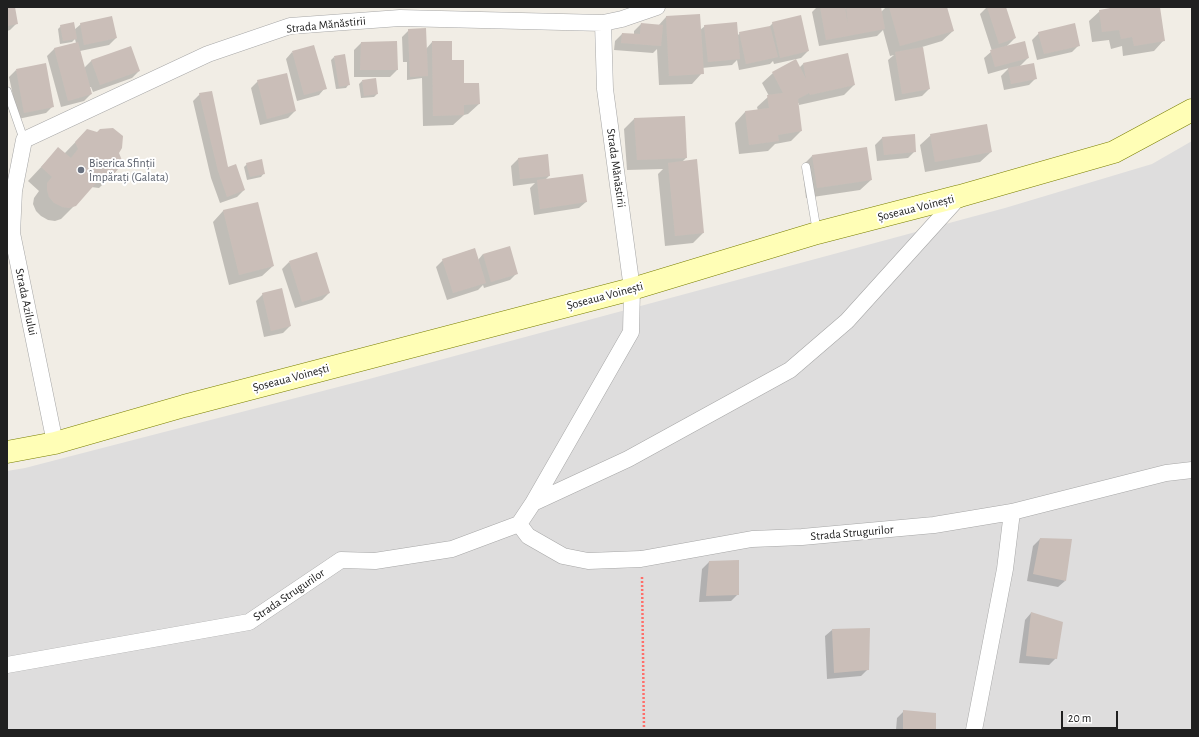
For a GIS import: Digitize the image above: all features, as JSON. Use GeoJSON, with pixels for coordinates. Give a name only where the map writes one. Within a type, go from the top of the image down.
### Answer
{"type":"FeatureCollection","features":[{"type":"Feature","properties":{"kind":"main road","name":"Șoseaua Voinești"},"geometry":{"type":"LineString","coordinates":[[7,452],[55,444],[184,406],[632,289],[817,233],[960,196],[1114,152],[1192,110]]}},
{"type":"Feature","properties":{"kind":"street","name":"Strada Mănăstirii"},"geometry":{"type":"LineString","coordinates":[[24,140],[208,54],[290,26],[400,18],[603,23],[657,7]]}},
{"type":"Feature","properties":{"kind":"street","name":"Strada Mănăstirii"},"geometry":{"type":"LineString","coordinates":[[533,503],[631,332],[632,289],[605,89],[603,23]]}},
{"type":"Feature","properties":{"kind":"street","name":"Strada Azilului"},"geometry":{"type":"LineString","coordinates":[[24,140],[14,191],[12,233],[55,444]]}},
{"type":"Feature","properties":{"kind":"street"},"geometry":{"type":"LineString","coordinates":[[519,524],[533,503],[628,459],[790,370],[846,321],[960,196]]}},
{"type":"Feature","properties":{"kind":"street","name":"Strada Strugurilor"},"geometry":{"type":"LineString","coordinates":[[7,665],[249,622],[341,560],[375,561],[452,549],[519,524],[528,536],[563,556],[588,561],[641,559],[752,539],[802,537],[934,525],[1012,512],[1166,474],[1192,470]]}},
{"type":"Feature","properties":{"kind":"street"},"geometry":{"type":"LineString","coordinates":[[974,730],[1005,570],[1012,512]]}},
{"type":"Feature","properties":{"kind":"lane"},"geometry":{"type":"LineString","coordinates":[[7,91],[24,140]]}},
{"type":"Feature","properties":{"kind":"lane"},"geometry":{"type":"LineString","coordinates":[[806,167],[817,233]]}},
{"type":"Feature","properties":{"kind":"path"},"geometry":{"type":"LineString","coordinates":[[641,559],[644,730]]}},
{"type":"Feature","properties":{"kind":"shaded area"},"geometry":{"type":"Polygon","coordinates":[[[1192,141],[1192,730],[7,730],[7,471],[25,468],[369,379],[1005,208],[1152,164],[1192,141]]]}},
{"type":"Feature","properties":{"kind":"building"},"geometry":{"type":"Polygon","coordinates":[[[7,7],[15,7],[18,24],[7,26],[7,7]]]}},
{"type":"Feature","properties":{"kind":"building"},"geometry":{"type":"Polygon","coordinates":[[[820,7],[845,7],[848,25],[846,7],[881,7],[885,29],[826,40],[820,7]]]}},
{"type":"Feature","properties":{"kind":"building"},"geometry":{"type":"Polygon","coordinates":[[[889,7],[947,7],[954,31],[900,46],[889,7]]]}},
{"type":"Feature","properties":{"kind":"building"},"geometry":{"type":"Polygon","coordinates":[[[987,7],[1006,7],[1016,38],[999,44],[987,7]]]}},
{"type":"Feature","properties":{"kind":"building"},"geometry":{"type":"Polygon","coordinates":[[[1116,7],[1160,7],[1165,41],[1134,46],[1132,37],[1121,39],[1119,30],[1102,32],[1099,10],[1116,7]]]}},
{"type":"Feature","properties":{"kind":"building"},"geometry":{"type":"Polygon","coordinates":[[[700,14],[704,74],[669,76],[666,16],[700,14]]]}},
{"type":"Feature","properties":{"kind":"building"},"geometry":{"type":"Polygon","coordinates":[[[801,15],[809,51],[780,58],[772,22],[801,15]]]}},
{"type":"Feature","properties":{"kind":"building"},"geometry":{"type":"Polygon","coordinates":[[[112,16],[117,38],[84,45],[80,23],[112,16]]]}},
{"type":"Feature","properties":{"kind":"building"},"geometry":{"type":"Polygon","coordinates":[[[74,22],[77,39],[63,41],[60,25],[74,22]]]}},
{"type":"Feature","properties":{"kind":"building"},"geometry":{"type":"Polygon","coordinates":[[[737,22],[740,59],[708,62],[704,25],[737,22]]]}},
{"type":"Feature","properties":{"kind":"building"},"geometry":{"type":"Polygon","coordinates":[[[641,23],[663,25],[661,46],[621,43],[622,33],[640,34],[641,23]]]}},
{"type":"Feature","properties":{"kind":"building"},"geometry":{"type":"Polygon","coordinates":[[[1075,23],[1080,46],[1044,54],[1038,32],[1075,23]]]}},
{"type":"Feature","properties":{"kind":"building"},"geometry":{"type":"Polygon","coordinates":[[[770,26],[778,57],[746,64],[739,32],[770,26]]]}},
{"type":"Feature","properties":{"kind":"building"},"geometry":{"type":"Polygon","coordinates":[[[426,28],[428,76],[410,77],[408,29],[426,28]]]}},
{"type":"Feature","properties":{"kind":"building"},"geometry":{"type":"Polygon","coordinates":[[[397,41],[398,70],[360,70],[361,42],[397,41]]]}},
{"type":"Feature","properties":{"kind":"building"},"geometry":{"type":"Polygon","coordinates":[[[432,41],[452,41],[452,60],[464,60],[464,83],[479,83],[480,104],[464,105],[464,115],[433,116],[432,41]]]}},
{"type":"Feature","properties":{"kind":"building"},"geometry":{"type":"Polygon","coordinates":[[[1025,41],[1029,58],[995,67],[990,50],[1025,41]]]}},
{"type":"Feature","properties":{"kind":"building"},"geometry":{"type":"Polygon","coordinates":[[[78,42],[92,94],[68,101],[54,48],[78,42]]]}},
{"type":"Feature","properties":{"kind":"building"},"geometry":{"type":"Polygon","coordinates":[[[314,45],[327,89],[304,95],[292,51],[314,45]]]}},
{"type":"Feature","properties":{"kind":"building"},"geometry":{"type":"Polygon","coordinates":[[[131,46],[140,71],[100,85],[91,60],[131,46]]]}},
{"type":"Feature","properties":{"kind":"building"},"geometry":{"type":"Polygon","coordinates":[[[923,47],[930,89],[902,94],[895,52],[923,47]]]}},
{"type":"Feature","properties":{"kind":"building"},"geometry":{"type":"Polygon","coordinates":[[[848,53],[855,85],[810,95],[809,93],[798,99],[802,131],[778,135],[779,141],[749,145],[745,111],[769,108],[767,95],[783,93],[772,72],[796,59],[806,79],[803,63],[848,53]]]}},
{"type":"Feature","properties":{"kind":"building"},"geometry":{"type":"Polygon","coordinates":[[[345,54],[350,85],[339,87],[334,56],[345,54]]]}},
{"type":"Feature","properties":{"kind":"building"},"geometry":{"type":"Polygon","coordinates":[[[46,63],[54,107],[24,113],[16,69],[46,63]]]}},
{"type":"Feature","properties":{"kind":"building"},"geometry":{"type":"Polygon","coordinates":[[[1034,63],[1037,79],[1011,84],[1008,68],[1034,63]]]}},
{"type":"Feature","properties":{"kind":"building"},"geometry":{"type":"Polygon","coordinates":[[[287,73],[296,111],[267,119],[257,80],[287,73]]]}},
{"type":"Feature","properties":{"kind":"building"},"geometry":{"type":"Polygon","coordinates":[[[376,78],[378,94],[364,96],[362,80],[376,78]]]}},
{"type":"Feature","properties":{"kind":"building"},"geometry":{"type":"Polygon","coordinates":[[[212,91],[228,167],[236,164],[245,190],[227,197],[218,171],[199,93],[212,91]]]}},
{"type":"Feature","properties":{"kind":"building"},"geometry":{"type":"Polygon","coordinates":[[[685,116],[687,158],[637,160],[634,118],[685,116]]]}},
{"type":"Feature","properties":{"kind":"building"},"geometry":{"type":"Polygon","coordinates":[[[987,124],[992,152],[935,162],[930,134],[987,124]]]}},
{"type":"Feature","properties":{"kind":"building","name":"Biserica Sfinții Împărați (Galata)"},"geometry":{"type":"Polygon","coordinates":[[[113,128],[123,136],[122,148],[119,153],[123,163],[114,174],[104,174],[76,206],[69,208],[62,207],[54,203],[49,197],[47,190],[47,183],[52,177],[41,167],[58,147],[71,158],[78,149],[75,142],[87,129],[97,132],[100,129],[113,128]]]}},
{"type":"Feature","properties":{"kind":"building"},"geometry":{"type":"Polygon","coordinates":[[[915,134],[916,152],[884,155],[882,137],[915,134]]]}},
{"type":"Feature","properties":{"kind":"building"},"geometry":{"type":"Polygon","coordinates":[[[867,147],[872,180],[817,188],[812,155],[867,147]]]}},
{"type":"Feature","properties":{"kind":"building"},"geometry":{"type":"Polygon","coordinates":[[[548,154],[550,176],[520,179],[518,158],[548,154]]]}},
{"type":"Feature","properties":{"kind":"building"},"geometry":{"type":"Polygon","coordinates":[[[262,159],[265,174],[250,177],[246,163],[262,159]]]}},
{"type":"Feature","properties":{"kind":"building"},"geometry":{"type":"Polygon","coordinates":[[[697,159],[704,233],[675,236],[668,163],[697,159]]]}},
{"type":"Feature","properties":{"kind":"building"},"geometry":{"type":"Polygon","coordinates":[[[583,174],[587,202],[540,209],[537,180],[583,174]]]}},
{"type":"Feature","properties":{"kind":"building"},"geometry":{"type":"Polygon","coordinates":[[[258,202],[274,266],[239,275],[223,210],[258,202]]]}},
{"type":"Feature","properties":{"kind":"building"},"geometry":{"type":"Polygon","coordinates":[[[510,246],[518,274],[491,282],[483,254],[510,246]]]}},
{"type":"Feature","properties":{"kind":"building"},"geometry":{"type":"Polygon","coordinates":[[[475,248],[486,283],[453,293],[442,259],[475,248]]]}},
{"type":"Feature","properties":{"kind":"building"},"geometry":{"type":"Polygon","coordinates":[[[317,252],[330,293],[302,302],[289,261],[317,252]]]}},
{"type":"Feature","properties":{"kind":"building"},"geometry":{"type":"Polygon","coordinates":[[[282,288],[291,326],[271,331],[262,293],[282,288]]]}},
{"type":"Feature","properties":{"kind":"building"},"geometry":{"type":"Polygon","coordinates":[[[1040,538],[1072,539],[1066,581],[1033,574],[1040,538]]]}},
{"type":"Feature","properties":{"kind":"building"},"geometry":{"type":"Polygon","coordinates":[[[739,560],[739,595],[706,596],[709,561],[739,560]]]}},
{"type":"Feature","properties":{"kind":"building"},"geometry":{"type":"Polygon","coordinates":[[[1031,612],[1063,622],[1057,659],[1026,656],[1031,612]]]}},
{"type":"Feature","properties":{"kind":"building"},"geometry":{"type":"Polygon","coordinates":[[[870,628],[869,670],[834,673],[832,629],[870,628]]]}},
{"type":"Feature","properties":{"kind":"building"},"geometry":{"type":"Polygon","coordinates":[[[903,710],[936,713],[936,730],[903,730],[903,710]]]}},
{"type":"Feature","properties":{"kind":"place","name":"Biserica Sfinții Împărați (Galata)"},"geometry":{"type":"Point","coordinates":[81,170]}}]}
